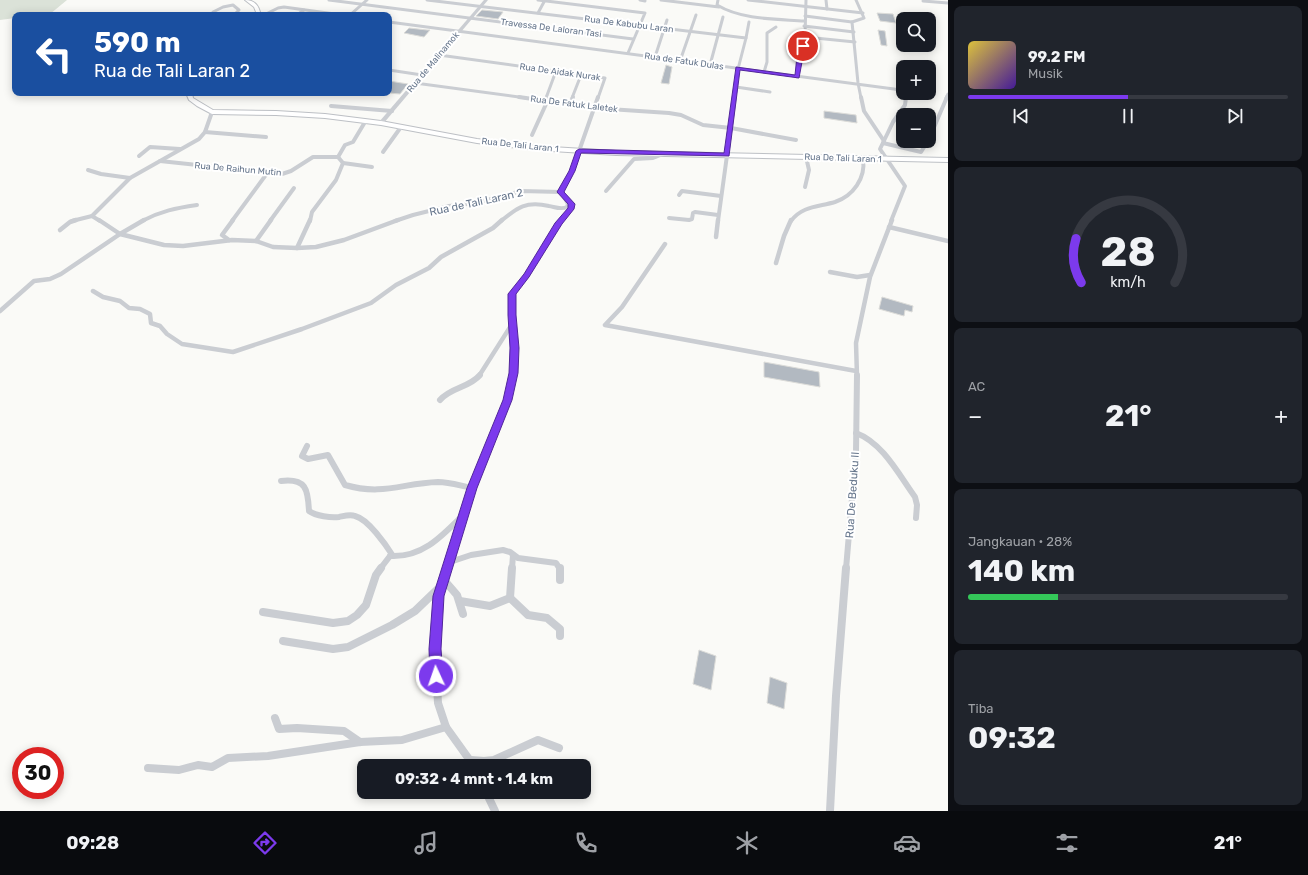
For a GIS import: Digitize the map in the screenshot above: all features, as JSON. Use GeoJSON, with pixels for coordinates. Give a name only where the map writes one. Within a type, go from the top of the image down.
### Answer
{"type":"FeatureCollection","features":[{"type":"Feature","properties":{"kind":"main road"},"geometry":{"type":"LineString","coordinates":[[247,0],[256,6],[258,12]]}},
{"type":"Feature","properties":{"kind":"main road"},"geometry":{"type":"LineString","coordinates":[[190,96],[191,99],[199,106],[212,112]]}},
{"type":"Feature","properties":{"kind":"main road","name":"Rua De Tali Laran 1"},"geometry":{"type":"LineString","coordinates":[[212,112],[284,113],[326,116],[381,123],[485,142],[579,151],[948,160]]}},
{"type":"Feature","properties":{"kind":"street","name":"Travessa De Laloran Tasi"},"geometry":{"type":"LineString","coordinates":[[329,0],[633,39]]}},
{"type":"Feature","properties":{"kind":"street"},"geometry":{"type":"LineString","coordinates":[[354,12],[367,0]]}},
{"type":"Feature","properties":{"kind":"street","name":"Rua De Kabubu Laran"},"geometry":{"type":"LineString","coordinates":[[427,0],[746,38]]}},
{"type":"Feature","properties":{"kind":"street","name":"Rua de Malinamok"},"geometry":{"type":"LineString","coordinates":[[381,123],[469,18],[486,0]]}},
{"type":"Feature","properties":{"kind":"street"},"geometry":{"type":"LineString","coordinates":[[538,0],[646,13],[628,53]]}},
{"type":"Feature","properties":{"kind":"street"},"geometry":{"type":"LineString","coordinates":[[538,13],[545,0]]}},
{"type":"Feature","properties":{"kind":"street"},"geometry":{"type":"LineString","coordinates":[[640,0],[644,1]]}},
{"type":"Feature","properties":{"kind":"street"},"geometry":{"type":"LineString","coordinates":[[661,0],[719,7],[738,14],[804,21]]}},
{"type":"Feature","properties":{"kind":"street"},"geometry":{"type":"LineString","coordinates":[[718,0],[717,5],[719,7]]}},
{"type":"Feature","properties":{"kind":"street"},"geometry":{"type":"LineString","coordinates":[[748,0],[863,13]]}},
{"type":"Feature","properties":{"kind":"street"},"geometry":{"type":"LineString","coordinates":[[797,77],[805,37],[804,21],[806,0]]}},
{"type":"Feature","properties":{"kind":"street"},"geometry":{"type":"LineString","coordinates":[[826,0],[827,9]]}},
{"type":"Feature","properties":{"kind":"street"},"geometry":{"type":"LineString","coordinates":[[805,16],[852,22],[864,18],[856,0]]}},
{"type":"Feature","properties":{"kind":"street"},"geometry":{"type":"LineString","coordinates":[[923,1],[948,3]]}},
{"type":"Feature","properties":{"kind":"street"},"geometry":{"type":"LineString","coordinates":[[213,12],[221,7],[234,5],[239,10],[237,12]]}},
{"type":"Feature","properties":{"kind":"street"},"geometry":{"type":"LineString","coordinates":[[270,12],[281,7],[319,12]]}},
{"type":"Feature","properties":{"kind":"street"},"geometry":{"type":"LineString","coordinates":[[680,61],[696,15]]}},
{"type":"Feature","properties":{"kind":"street"},"geometry":{"type":"LineString","coordinates":[[710,65],[723,17]]}},
{"type":"Feature","properties":{"kind":"street"},"geometry":{"type":"LineString","coordinates":[[655,57],[667,20]]}},
{"type":"Feature","properties":{"kind":"street","name":"Rua de Fatuk Dulas"},"geometry":{"type":"LineString","coordinates":[[392,22],[797,77],[894,88],[899,90],[906,97],[905,105],[883,142]]}},
{"type":"Feature","properties":{"kind":"street"},"geometry":{"type":"LineString","coordinates":[[716,237],[738,68],[749,22]]}},
{"type":"Feature","properties":{"kind":"street"},"geometry":{"type":"LineString","coordinates":[[852,22],[858,83],[864,111],[883,142],[896,145]]}},
{"type":"Feature","properties":{"kind":"street"},"geometry":{"type":"LineString","coordinates":[[804,26],[854,32]]}},
{"type":"Feature","properties":{"kind":"street"},"geometry":{"type":"LineString","coordinates":[[764,72],[767,62],[767,34],[776,27]]}},
{"type":"Feature","properties":{"kind":"street"},"geometry":{"type":"LineString","coordinates":[[805,37],[855,42]]}},
{"type":"Feature","properties":{"kind":"street","name":"Rua De Aidak Nurak"},"geometry":{"type":"LineString","coordinates":[[439,55],[604,78],[572,171],[561,192]]}},
{"type":"Feature","properties":{"kind":"street"},"geometry":{"type":"LineString","coordinates":[[392,70],[422,75]]}},
{"type":"Feature","properties":{"kind":"street"},"geometry":{"type":"LineString","coordinates":[[532,135],[546,102],[556,71]]}},
{"type":"Feature","properties":{"kind":"street"},"geometry":{"type":"LineString","coordinates":[[570,105],[581,74]]}},
{"type":"Feature","properties":{"kind":"street","name":"Rua De Fatuk Laletek"},"geometry":{"type":"LineString","coordinates":[[415,83],[594,108],[675,114],[703,125],[731,128],[796,140]]}},
{"type":"Feature","properties":{"kind":"street"},"geometry":{"type":"LineString","coordinates":[[736,87],[770,92]]}},
{"type":"Feature","properties":{"kind":"street"},"geometry":{"type":"LineString","coordinates":[[936,122],[948,94]]}},
{"type":"Feature","properties":{"kind":"street"},"geometry":{"type":"LineString","coordinates":[[331,106],[392,111]]}},
{"type":"Feature","properties":{"kind":"street"},"geometry":{"type":"LineString","coordinates":[[60,230],[70,222],[92,216],[130,178],[199,139],[205,132],[212,112]]}},
{"type":"Feature","properties":{"kind":"street"},"geometry":{"type":"LineString","coordinates":[[365,122],[353,142],[345,145],[338,157],[343,163],[372,167]]}},
{"type":"Feature","properties":{"kind":"street"},"geometry":{"type":"LineString","coordinates":[[384,152],[402,127]]}},
{"type":"Feature","properties":{"kind":"street"},"geometry":{"type":"LineString","coordinates":[[205,132],[266,137]]}},
{"type":"Feature","properties":{"kind":"street"},"geometry":{"type":"LineString","coordinates":[[883,142],[880,149],[888,159]]}},
{"type":"Feature","properties":{"kind":"street"},"geometry":{"type":"LineString","coordinates":[[140,156],[150,147],[180,149]]}},
{"type":"Feature","properties":{"kind":"street"},"geometry":{"type":"LineString","coordinates":[[906,148],[922,152],[924,148]]}},
{"type":"Feature","properties":{"kind":"street"},"geometry":{"type":"LineString","coordinates":[[606,191],[634,159],[653,158],[664,154]]}},
{"type":"Feature","properties":{"kind":"street","name":"Rua De Raihun Mutin"},"geometry":{"type":"LineString","coordinates":[[160,161],[287,173],[313,157],[338,157]]}},
{"type":"Feature","properties":{"kind":"street"},"geometry":{"type":"LineString","coordinates":[[805,187],[809,170],[806,157]]}},
{"type":"Feature","properties":{"kind":"street"},"geometry":{"type":"LineString","coordinates":[[776,263],[782,239],[797,213],[819,204],[839,201],[853,190],[863,176],[865,166],[863,159]]}},
{"type":"Feature","properties":{"kind":"street","name":"Rua De Beduku II"},"geometry":{"type":"LineString","coordinates":[[830,811],[836,696],[856,433],[856,343],[870,275],[905,186],[888,159]]}},
{"type":"Feature","properties":{"kind":"street"},"geometry":{"type":"LineString","coordinates":[[297,248],[309,225],[312,212],[336,180],[343,163]]}},
{"type":"Feature","properties":{"kind":"street"},"geometry":{"type":"LineString","coordinates":[[88,170],[101,174],[130,178]]}},
{"type":"Feature","properties":{"kind":"street"},"geometry":{"type":"LineString","coordinates":[[232,240],[225,238],[222,235],[268,172]]}},
{"type":"Feature","properties":{"kind":"street"},"geometry":{"type":"LineString","coordinates":[[256,241],[294,188]]}},
{"type":"Feature","properties":{"kind":"street","name":"Rua de Tali Laran 2"},"geometry":{"type":"LineString","coordinates":[[92,216],[120,234],[164,245],[183,246],[232,240],[256,241],[273,247],[297,248],[316,247],[344,240],[413,215],[450,206],[476,203],[521,191],[561,192]]}},
{"type":"Feature","properties":{"kind":"street"},"geometry":{"type":"LineString","coordinates":[[679,195],[682,191],[721,196]]}},
{"type":"Feature","properties":{"kind":"street"},"geometry":{"type":"LineString","coordinates":[[94,291],[103,297],[120,302],[129,308],[140,309],[150,314],[151,323],[160,326],[167,334],[182,344],[233,352],[302,330],[370,303],[396,285],[429,268],[449,252],[493,228],[516,209],[527,204],[536,203],[562,209],[567,207],[568,204],[561,192]]}},
{"type":"Feature","properties":{"kind":"street"},"geometry":{"type":"LineString","coordinates":[[470,759],[446,727],[438,703],[435,649],[438,596],[450,562],[472,488],[507,400],[513,373],[514,348],[512,294],[527,276],[559,223],[571,209],[572,204],[561,192]]}},
{"type":"Feature","properties":{"kind":"street"},"geometry":{"type":"LineString","coordinates":[[0,311],[34,281],[61,274],[120,234],[155,214],[169,209],[198,205]]}},
{"type":"Feature","properties":{"kind":"street"},"geometry":{"type":"LineString","coordinates":[[669,218],[690,220],[695,212],[718,215]]}},
{"type":"Feature","properties":{"kind":"street"},"geometry":{"type":"LineString","coordinates":[[889,227],[948,241]]}},
{"type":"Feature","properties":{"kind":"street"},"geometry":{"type":"LineString","coordinates":[[665,244],[622,308],[605,325],[856,371]]}},
{"type":"Feature","properties":{"kind":"street"},"geometry":{"type":"LineString","coordinates":[[830,272],[857,277],[870,275]]}},
{"type":"Feature","properties":{"kind":"street"},"geometry":{"type":"LineString","coordinates":[[440,400],[445,394],[470,384],[479,376],[512,324]]}},
{"type":"Feature","properties":{"kind":"street"},"geometry":{"type":"LineString","coordinates":[[856,433],[867,437],[882,452],[915,497],[917,505],[916,518]]}},
{"type":"Feature","properties":{"kind":"street"},"geometry":{"type":"LineString","coordinates":[[308,446],[302,456],[306,460],[312,460],[324,455],[328,456],[345,485],[356,489],[393,490],[438,482],[472,488]]}},
{"type":"Feature","properties":{"kind":"street"},"geometry":{"type":"LineString","coordinates":[[263,612],[333,623],[348,621],[357,615],[366,605],[376,575],[390,556],[393,556],[387,544],[361,519],[353,515],[337,517],[313,514],[309,511],[309,499],[305,485],[301,482],[288,480],[281,482]]}},
{"type":"Feature","properties":{"kind":"street"},"geometry":{"type":"LineString","coordinates":[[390,556],[402,557],[431,544],[466,511]]}},
{"type":"Feature","properties":{"kind":"street"},"geometry":{"type":"LineString","coordinates":[[450,562],[484,552],[507,551],[521,558],[556,563],[560,568],[560,580]]}},
{"type":"Feature","properties":{"kind":"street"},"geometry":{"type":"LineString","coordinates":[[510,598],[513,555]]}},
{"type":"Feature","properties":{"kind":"street"},"geometry":{"type":"LineString","coordinates":[[443,582],[453,589],[460,601],[463,614]]}},
{"type":"Feature","properties":{"kind":"street"},"geometry":{"type":"LineString","coordinates":[[284,641],[333,649],[348,647],[392,625],[415,611],[443,582]]}},
{"type":"Feature","properties":{"kind":"street"},"geometry":{"type":"LineString","coordinates":[[460,601],[490,606],[510,598]]}},
{"type":"Feature","properties":{"kind":"street"},"geometry":{"type":"LineString","coordinates":[[510,598],[528,614],[547,618],[560,629],[560,636]]}},
{"type":"Feature","properties":{"kind":"street"},"geometry":{"type":"LineString","coordinates":[[275,718],[278,729],[297,728],[344,731],[360,742]]}},
{"type":"Feature","properties":{"kind":"street"},"geometry":{"type":"LineString","coordinates":[[148,768],[179,770],[198,765],[212,767],[228,758],[268,756],[360,742],[411,738],[446,727]]}},
{"type":"Feature","properties":{"kind":"street"},"geometry":{"type":"LineString","coordinates":[[496,759],[538,740],[559,748]]}},
{"type":"Feature","properties":{"kind":"street"},"geometry":{"type":"LineString","coordinates":[[489,799],[495,811]]}},
{"type":"Feature","properties":{"kind":"shaded area"},"geometry":{"type":"Polygon","coordinates":[[[0,0],[67,0],[52,12],[12,12],[12,18],[0,20],[0,0]]]}},
{"type":"Feature","properties":{"kind":"building"},"geometry":{"type":"Polygon","coordinates":[[[482,10],[503,12],[498,19],[476,16],[482,10]]]}},
{"type":"Feature","properties":{"kind":"building"},"geometry":{"type":"Polygon","coordinates":[[[877,13],[893,14],[896,23],[880,21],[877,13]]]}},
{"type":"Feature","properties":{"kind":"building"},"geometry":{"type":"Polygon","coordinates":[[[409,28],[430,30],[424,37],[404,33],[409,28]]]}},
{"type":"Feature","properties":{"kind":"building"},"geometry":{"type":"Polygon","coordinates":[[[878,30],[885,31],[887,46],[881,45],[878,30]]]}},
{"type":"Feature","properties":{"kind":"building"},"geometry":{"type":"Polygon","coordinates":[[[666,65],[672,67],[669,84],[661,83],[666,65]]]}},
{"type":"Feature","properties":{"kind":"building"},"geometry":{"type":"Polygon","coordinates":[[[392,81],[408,84],[400,94],[392,93],[392,81]]]}},
{"type":"Feature","properties":{"kind":"building"},"geometry":{"type":"Polygon","coordinates":[[[824,111],[856,115],[857,123],[824,118],[824,111]]]}},
{"type":"Feature","properties":{"kind":"building"},"geometry":{"type":"Polygon","coordinates":[[[882,297],[913,306],[912,312],[905,310],[904,316],[879,309],[882,297]]]}},
{"type":"Feature","properties":{"kind":"building"},"geometry":{"type":"Polygon","coordinates":[[[764,362],[819,372],[820,387],[764,377],[764,362]]]}},
{"type":"Feature","properties":{"kind":"building"},"geometry":{"type":"Polygon","coordinates":[[[699,650],[716,656],[711,690],[693,684],[699,650]]]}},
{"type":"Feature","properties":{"kind":"building"},"geometry":{"type":"Polygon","coordinates":[[[770,677],[787,683],[784,709],[767,703],[770,677]]]}},
{"type":"Feature","properties":{"kind":"route"},"geometry":{"type":"LineString","coordinates":[[436,676],[435,649],[438,596],[472,488],[507,400],[513,373],[514,348],[512,294],[527,276],[559,223],[571,209],[572,204],[561,192],[572,171],[579,151],[727,155],[738,78],[738,68],[797,77],[803,46]]}}]}
